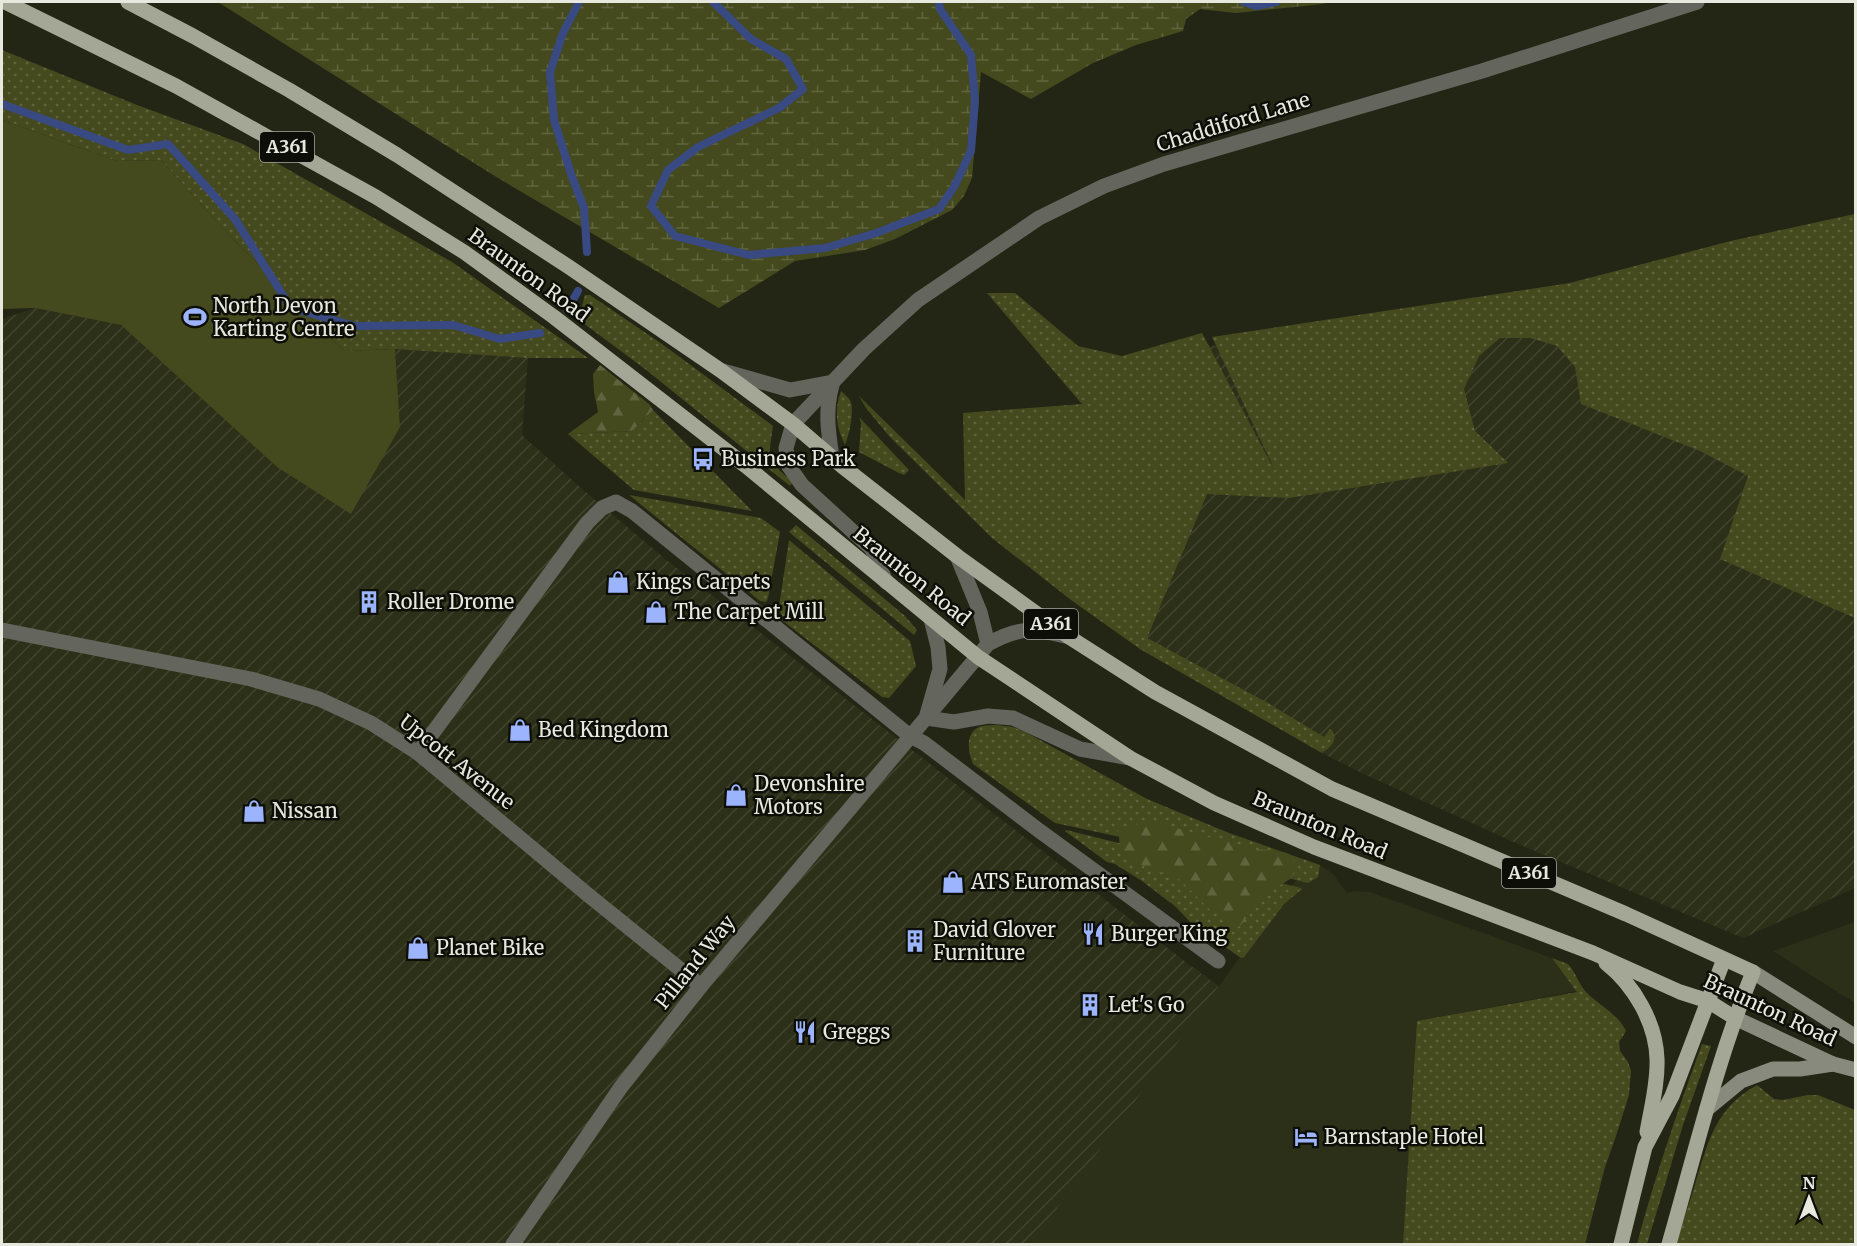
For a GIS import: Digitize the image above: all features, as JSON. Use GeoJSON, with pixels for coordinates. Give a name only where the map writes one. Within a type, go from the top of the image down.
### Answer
{"type":"FeatureCollection","features":[{"type":"Feature","properties":{"kind":"main road","name":"Braunton Road"},"geometry":{"type":"LineString","coordinates":[[5,2],[176,86],[376,196],[464,252],[554,317],[746,466],[978,657],[1130,758],[1214,802],[1314,847],[1593,953],[1680,992],[1708,1001],[1735,1018],[1833,1064],[1856,1070]]}},
{"type":"Feature","properties":{"kind":"main road","name":"Braunton Road"},"geometry":{"type":"LineString","coordinates":[[128,2],[289,90],[397,155],[569,267],[720,370],[794,424],[957,556],[1068,637],[1155,692],[1332,789],[1626,914],[1753,972],[1856,1037]]}},
{"type":"Feature","properties":{"kind":"main road","name":"A361"},"geometry":{"type":"LineString","coordinates":[[1593,953],[1617,972],[1637,998],[1652,1028],[1658,1058],[1645,1147],[1621,1245]]}},
{"type":"Feature","properties":{"kind":"main road","name":"A361"},"geometry":{"type":"LineString","coordinates":[[1645,1147],[1672,1096],[1724,959]]}},
{"type":"Feature","properties":{"kind":"main road"},"geometry":{"type":"LineString","coordinates":[[1669,1245],[1735,1018],[1753,972]]}},
{"type":"Feature","properties":{"kind":"main road"},"geometry":{"type":"LineString","coordinates":[[1707,1109],[1741,1081],[1773,1070],[1833,1064]]}},
{"type":"Feature","properties":{"kind":"street","name":"Chaddiford Lane"},"geometry":{"type":"LineString","coordinates":[[886,582],[872,549],[802,485],[788,465],[786,448],[794,424],[864,349],[918,300],[1039,218],[1073,200],[1164,164],[1482,71],[1696,2]]}},
{"type":"Feature","properties":{"kind":"street"},"geometry":{"type":"LineString","coordinates":[[720,370],[790,390],[833,382],[828,397],[826,417],[832,457]]}},
{"type":"Feature","properties":{"kind":"street"},"geometry":{"type":"LineString","coordinates":[[418,753],[587,523],[602,508],[616,502],[632,512],[910,736],[924,743],[1218,961]]}},
{"type":"Feature","properties":{"kind":"street"},"geometry":{"type":"LineString","coordinates":[[957,556],[980,612],[988,644]]}},
{"type":"Feature","properties":{"kind":"street","name":"Pilland Way"},"geometry":{"type":"LineString","coordinates":[[926,718],[940,669],[938,647],[931,619]]}},
{"type":"Feature","properties":{"kind":"street","name":"Upcott Avenue"},"geometry":{"type":"LineString","coordinates":[[2,630],[251,679],[319,699],[371,723],[418,753],[701,986]]}},
{"type":"Feature","properties":{"kind":"street","name":"Pilland Way"},"geometry":{"type":"LineString","coordinates":[[513,1245],[621,1087],[701,986],[988,644],[1018,631],[1040,630],[1068,637]]}},
{"type":"Feature","properties":{"kind":"street"},"geometry":{"type":"LineString","coordinates":[[926,718],[954,722],[988,717],[1012,718],[1080,749],[1130,758]]}},
{"type":"Feature","properties":{"kind":"shaded area"},"geometry":{"type":"Polygon","coordinates":[[[1855,214],[1855,888],[1743,938],[1518,844],[1366,775],[1322,753],[1140,649],[1201,348],[1570,283],[1731,241],[1855,214]]]}},
{"type":"Feature","properties":{"kind":"shaded area"},"geometry":{"type":"Polygon","coordinates":[[[35,308],[121,325],[277,467],[400,427],[395,349],[528,358],[522,435],[664,558],[1218,987],[1031,1244],[2,1244],[2,319],[35,308]]]}},
{"type":"Feature","properties":{"kind":"shaded area"},"geometry":{"type":"Polygon","coordinates":[[[1309,862],[1320,865],[1333,874],[1347,893],[1370,892],[1552,958],[1577,991],[1418,1021],[1403,1244],[986,1244],[1192,966],[1219,986],[1309,862]]]}},
{"type":"Feature","properties":{"kind":"shaded area"},"geometry":{"type":"Polygon","coordinates":[[[1855,922],[1855,1003],[1773,951],[1855,922]]]}},
{"type":"Feature","properties":{"kind":"green space"},"geometry":{"type":"Polygon","coordinates":[[[218,2],[1328,2],[1236,13],[1200,9],[1186,19],[1183,31],[1136,45],[1093,63],[1031,99],[981,72],[972,178],[964,196],[952,210],[895,239],[865,250],[795,261],[719,308],[498,178],[218,2]]]}},
{"type":"Feature","properties":{"kind":"green space"},"geometry":{"type":"Polygon","coordinates":[[[2,50],[137,105],[243,144],[452,262],[588,358],[528,358],[395,349],[344,351],[231,237],[161,160],[117,161],[2,120],[2,50]]]}},
{"type":"Feature","properties":{"kind":"green space","name":"North Devon Karting Centre"},"geometry":{"type":"Polygon","coordinates":[[[2,120],[117,161],[161,160],[231,237],[344,351],[395,349],[400,427],[351,514],[277,467],[121,325],[35,308],[2,309],[2,120]]]}},
{"type":"Feature","properties":{"kind":"green space"},"geometry":{"type":"Polygon","coordinates":[[[1855,214],[1855,618],[1720,559],[1748,476],[1700,451],[1581,404],[1575,367],[1557,346],[1530,338],[1500,338],[1479,356],[1464,389],[1475,431],[1508,463],[1289,498],[1207,494],[1147,638],[1268,703],[1324,737],[1330,729],[1332,730],[1334,741],[1322,753],[1140,649],[1071,600],[992,538],[889,436],[859,396],[965,500],[963,413],[1082,404],[987,293],[1015,293],[1078,346],[1122,356],[1202,333],[1278,477],[1212,337],[1570,283],[1731,241],[1855,214]]]}},
{"type":"Feature","properties":{"kind":"green space"},"geometry":{"type":"Polygon","coordinates":[[[585,295],[590,295],[662,344],[773,426],[771,458],[773,463],[793,482],[790,486],[645,369],[575,317],[582,306],[585,295]]]}},
{"type":"Feature","properties":{"kind":"green space"},"geometry":{"type":"Polygon","coordinates":[[[600,365],[649,404],[653,410],[632,431],[568,434],[598,412],[593,374],[600,365]]]}},
{"type":"Feature","properties":{"kind":"green space"},"geometry":{"type":"Polygon","coordinates":[[[841,391],[850,400],[852,407],[851,424],[845,445],[837,418],[837,405],[841,391]]]}},
{"type":"Feature","properties":{"kind":"green space"},"geometry":{"type":"Polygon","coordinates":[[[653,410],[752,511],[634,490],[568,434],[632,431],[653,410]]]}},
{"type":"Feature","properties":{"kind":"green space"},"geometry":{"type":"Polygon","coordinates":[[[859,417],[909,470],[904,475],[859,452],[861,423],[859,417]]]}},
{"type":"Feature","properties":{"kind":"green space"},"geometry":{"type":"Polygon","coordinates":[[[629,495],[761,518],[780,532],[766,602],[760,601],[629,495]]]}},
{"type":"Feature","properties":{"kind":"green space"},"geometry":{"type":"Polygon","coordinates":[[[796,525],[905,616],[917,630],[914,635],[789,532],[796,525]]]}},
{"type":"Feature","properties":{"kind":"green space"},"geometry":{"type":"Polygon","coordinates":[[[789,540],[910,641],[916,666],[889,698],[882,697],[783,621],[779,607],[789,540]]]}},
{"type":"Feature","properties":{"kind":"green space"},"geometry":{"type":"Polygon","coordinates":[[[982,726],[1013,727],[1027,733],[1147,799],[1229,833],[1320,865],[1318,877],[1308,883],[1144,842],[1055,823],[973,764],[969,748],[972,732],[982,726]]]}},
{"type":"Feature","properties":{"kind":"green space"},"geometry":{"type":"Polygon","coordinates":[[[1155,822],[1248,848],[1287,853],[1299,866],[1290,879],[1266,895],[1239,927],[1209,909],[1180,880],[1134,862],[1120,848],[1118,827],[1155,822]]]}},
{"type":"Feature","properties":{"kind":"green space"},"geometry":{"type":"Polygon","coordinates":[[[1066,830],[1302,889],[1284,904],[1241,958],[1192,924],[1176,907],[1142,881],[1115,864],[1107,862],[1066,830]]]}},
{"type":"Feature","properties":{"kind":"green space"},"geometry":{"type":"Polygon","coordinates":[[[1552,958],[1568,964],[1587,993],[1623,1025],[1626,1031],[1619,1042],[1620,1051],[1631,1071],[1629,1095],[1605,1167],[1585,1244],[1403,1244],[1417,1021],[1577,992],[1552,958]]]}},
{"type":"Feature","properties":{"kind":"green space"},"geometry":{"type":"Polygon","coordinates":[[[1702,1044],[1711,1046],[1683,1125],[1647,1244],[1637,1244],[1667,1143],[1702,1044]]]}},
{"type":"Feature","properties":{"kind":"green space"},"geometry":{"type":"Polygon","coordinates":[[[1757,1085],[1774,1099],[1783,1100],[1818,1095],[1855,1110],[1855,1244],[1676,1244],[1705,1152],[1716,1126],[1732,1104],[1757,1085]]]}},
{"type":"Feature","properties":{"kind":"waterway"},"geometry":{"type":"LineString","coordinates":[[579,2],[563,33],[550,72],[554,120],[584,208],[587,252]]}},
{"type":"Feature","properties":{"kind":"waterway"},"geometry":{"type":"LineString","coordinates":[[713,2],[751,39],[786,59],[803,89],[779,108],[698,147],[668,170],[651,206],[675,236],[749,255],[825,248],[876,233],[939,209],[954,187],[971,151],[975,101],[971,55],[940,9],[939,2]]}},
{"type":"Feature","properties":{"kind":"waterway"},"geometry":{"type":"LineString","coordinates":[[1244,2],[1256,6],[1276,2]]}},
{"type":"Feature","properties":{"kind":"waterway"},"geometry":{"type":"LineString","coordinates":[[2,104],[128,150],[168,144],[235,219],[291,308],[355,326],[453,325],[500,339],[540,333]]}},
{"type":"Feature","properties":{"kind":"waterway"},"geometry":{"type":"LineString","coordinates":[[567,310],[578,291]]}},
{"type":"Feature","properties":{"kind":"place","name":"North Devon Karting Centre"},"geometry":{"type":"Point","coordinates":[195,317]}},
{"type":"Feature","properties":{"kind":"place","name":"Business Park"},"geometry":{"type":"Point","coordinates":[703,459]}},
{"type":"Feature","properties":{"kind":"place","name":"Kings Carpets"},"geometry":{"type":"Point","coordinates":[618,582]}},
{"type":"Feature","properties":{"kind":"place","name":"Roller Drome"},"geometry":{"type":"Point","coordinates":[369,602]}},
{"type":"Feature","properties":{"kind":"place","name":"The Carpet Mill"},"geometry":{"type":"Point","coordinates":[656,612]}},
{"type":"Feature","properties":{"kind":"place","name":"Bed Kingdom"},"geometry":{"type":"Point","coordinates":[520,730]}},
{"type":"Feature","properties":{"kind":"place","name":"Devonshire Motors"},"geometry":{"type":"Point","coordinates":[736,795]}},
{"type":"Feature","properties":{"kind":"place","name":"Nissan"},"geometry":{"type":"Point","coordinates":[254,811]}},
{"type":"Feature","properties":{"kind":"place","name":"ATS Euromaster"},"geometry":{"type":"Point","coordinates":[953,882]}},
{"type":"Feature","properties":{"kind":"place","name":"Burger King"},"geometry":{"type":"Point","coordinates":[1093,934]}},
{"type":"Feature","properties":{"kind":"place","name":"David Glover Furniture"},"geometry":{"type":"Point","coordinates":[915,941]}},
{"type":"Feature","properties":{"kind":"place","name":"Planet Bike"},"geometry":{"type":"Point","coordinates":[418,948]}},
{"type":"Feature","properties":{"kind":"place","name":"Let's Go"},"geometry":{"type":"Point","coordinates":[1090,1005]}},
{"type":"Feature","properties":{"kind":"place","name":"Greggs"},"geometry":{"type":"Point","coordinates":[805,1032]}},
{"type":"Feature","properties":{"kind":"place","name":"Barnstaple Hotel"},"geometry":{"type":"Point","coordinates":[1306,1137]}}]}
